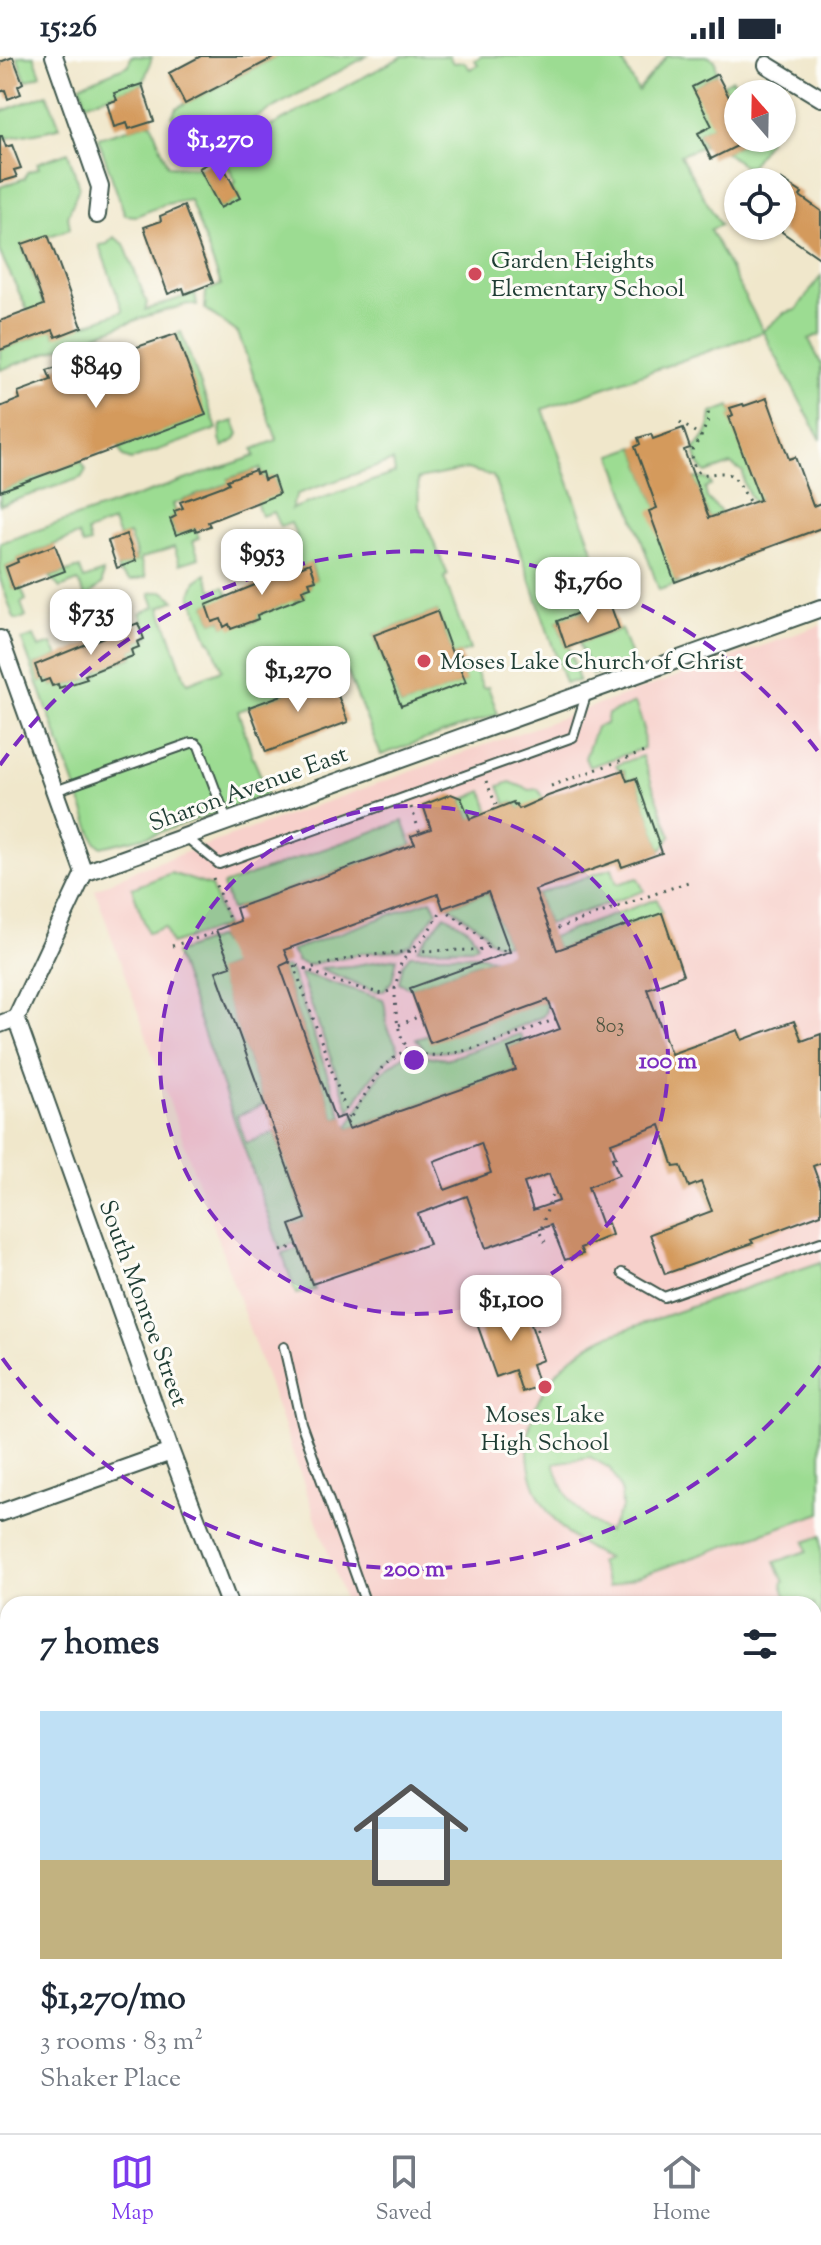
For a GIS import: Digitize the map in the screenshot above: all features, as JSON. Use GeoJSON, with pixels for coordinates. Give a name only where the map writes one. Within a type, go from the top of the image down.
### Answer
{"type":"FeatureCollection","features":[{"type":"Feature","properties":{"kind":"street"},"geometry":{"type":"LineString","coordinates":[[54,56],[100,187],[97,215]]}},
{"type":"Feature","properties":{"kind":"street"},"geometry":{"type":"LineString","coordinates":[[767,65],[821,98]]}},
{"type":"Feature","properties":{"kind":"street","name":"Sharon Avenue East"},"geometry":{"type":"LineString","coordinates":[[84,873],[821,608]]}},
{"type":"Feature","properties":{"kind":"street"},"geometry":{"type":"LineString","coordinates":[[0,639],[84,873],[8,1021]]}},
{"type":"Feature","properties":{"kind":"street","name":"South Monroe Street"},"geometry":{"type":"LineString","coordinates":[[8,1021],[226,1596]]}},
{"type":"Feature","properties":{"kind":"street"},"geometry":{"type":"LineString","coordinates":[[0,1513],[171,1452]]}},
{"type":"Feature","properties":{"kind":"lane"},"geometry":{"type":"LineString","coordinates":[[186,836],[219,864],[573,737],[587,692]]}},
{"type":"Feature","properties":{"kind":"lane"},"geometry":{"type":"LineString","coordinates":[[55,791],[196,743],[227,821]]}},
{"type":"Feature","properties":{"kind":"lane"},"geometry":{"type":"LineString","coordinates":[[622,1273],[664,1297],[821,1242]]}},
{"type":"Feature","properties":{"kind":"lane"},"geometry":{"type":"LineString","coordinates":[[284,1347],[301,1423],[363,1596]]}},
{"type":"Feature","properties":{"kind":"path"},"geometry":{"type":"LineString","coordinates":[[708,412],[709,418],[692,450],[695,467],[710,476],[730,474],[750,503]]}},
{"type":"Feature","properties":{"kind":"path"},"geometry":{"type":"LineString","coordinates":[[680,422],[701,437]]}},
{"type":"Feature","properties":{"kind":"path"},"geometry":{"type":"LineString","coordinates":[[551,786],[647,751]]}},
{"type":"Feature","properties":{"kind":"path"},"geometry":{"type":"LineString","coordinates":[[486,781],[497,807]]}},
{"type":"Feature","properties":{"kind":"path"},"geometry":{"type":"LineString","coordinates":[[411,807],[420,833]]}},
{"type":"Feature","properties":{"kind":"path"},"geometry":{"type":"LineString","coordinates":[[213,878],[231,924]]}},
{"type":"Feature","properties":{"kind":"path"},"geometry":{"type":"LineString","coordinates":[[550,931],[691,881]]}},
{"type":"Feature","properties":{"kind":"path"},"geometry":{"type":"LineString","coordinates":[[408,1048],[395,1013],[395,988],[401,963],[424,938],[443,908],[490,947]]}},
{"type":"Feature","properties":{"kind":"path"},"geometry":{"type":"LineString","coordinates":[[172,946],[217,932]]}},
{"type":"Feature","properties":{"kind":"path"},"geometry":{"type":"LineString","coordinates":[[305,969],[356,957],[410,951],[490,947],[510,952]]}},
{"type":"Feature","properties":{"kind":"path"},"geometry":{"type":"LineString","coordinates":[[289,962],[334,981],[383,994],[395,988]]}},
{"type":"Feature","properties":{"kind":"path"},"geometry":{"type":"LineString","coordinates":[[294,965],[348,1121],[383,1066],[408,1048]]}},
{"type":"Feature","properties":{"kind":"path"},"geometry":{"type":"LineString","coordinates":[[399,1025],[420,1016]]}},
{"type":"Feature","properties":{"kind":"path"},"geometry":{"type":"LineString","coordinates":[[408,1048],[435,1057],[467,1051],[556,1019]]}},
{"type":"Feature","properties":{"kind":"path"},"geometry":{"type":"LineString","coordinates":[[545,1242],[540,1233],[554,1187]]}},
{"type":"Feature","properties":{"kind":"path"},"geometry":{"type":"LineString","coordinates":[[281,1251],[298,1245]]}},
{"type":"Feature","properties":{"kind":"path"},"geometry":{"type":"LineString","coordinates":[[525,1299],[539,1335]]}},
{"type":"Feature","properties":{"kind":"shaded area","name":"Moses Lake High School"},"geometry":{"type":"Polygon","coordinates":[[[821,625],[821,1596],[343,1596],[95,890],[133,871],[821,625]]]}},
{"type":"Feature","properties":{"kind":"green space"},"geometry":{"type":"Polygon","coordinates":[[[34,56],[41,75],[26,81],[17,57],[34,56]]]}},
{"type":"Feature","properties":{"kind":"green space"},"geometry":{"type":"Polygon","coordinates":[[[131,56],[152,57],[143,84],[86,103],[80,85],[129,65],[131,56]]]}},
{"type":"Feature","properties":{"kind":"green space"},"geometry":{"type":"Polygon","coordinates":[[[277,56],[367,56],[208,144],[195,145],[183,140],[172,117],[176,108],[277,56]]]}},
{"type":"Feature","properties":{"kind":"green space"},"geometry":{"type":"Polygon","coordinates":[[[403,56],[449,56],[453,63],[464,62],[470,69],[478,65],[475,60],[482,56],[620,56],[638,91],[667,56],[707,56],[715,60],[717,74],[693,87],[724,120],[698,133],[704,146],[680,155],[720,225],[710,230],[763,331],[784,313],[796,310],[821,276],[821,334],[809,339],[821,364],[821,440],[763,332],[543,409],[611,601],[557,621],[579,681],[565,683],[493,476],[467,469],[418,479],[419,507],[448,575],[444,577],[470,650],[453,656],[437,611],[374,635],[401,706],[465,682],[460,668],[473,664],[483,688],[488,687],[498,714],[381,755],[347,671],[238,711],[266,795],[152,835],[101,847],[95,841],[22,640],[34,636],[39,648],[52,644],[58,656],[35,665],[41,682],[49,679],[52,686],[58,684],[60,688],[97,676],[100,670],[98,664],[105,667],[133,657],[131,650],[139,647],[137,642],[149,637],[140,613],[155,607],[150,593],[163,591],[175,600],[160,607],[188,683],[222,670],[191,595],[196,581],[206,574],[212,590],[224,587],[229,597],[206,605],[212,622],[221,619],[224,626],[247,616],[249,623],[258,620],[257,615],[286,603],[293,596],[295,601],[305,597],[302,590],[310,587],[309,582],[316,579],[311,563],[299,568],[286,542],[297,537],[291,523],[280,527],[273,512],[261,516],[256,502],[279,493],[273,477],[264,480],[260,468],[173,504],[177,516],[170,519],[176,535],[195,528],[199,538],[193,541],[199,558],[180,564],[174,547],[140,559],[146,577],[130,581],[117,568],[136,561],[137,556],[129,534],[119,537],[113,522],[87,532],[90,543],[83,545],[78,535],[18,559],[18,562],[6,567],[14,589],[21,587],[26,600],[21,603],[26,617],[17,620],[0,579],[0,543],[255,456],[253,449],[277,440],[238,333],[205,309],[206,291],[221,285],[190,200],[166,204],[136,216],[125,215],[98,138],[151,122],[168,166],[199,168],[221,208],[240,197],[233,184],[236,182],[221,153],[403,56]],[[393,461],[297,494],[291,509],[395,473],[393,461]]]}},
{"type":"Feature","properties":{"kind":"green space"},"geometry":{"type":"Polygon","coordinates":[[[47,94],[60,127],[0,140],[0,112],[47,94]]]}},
{"type":"Feature","properties":{"kind":"green space"},"geometry":{"type":"Polygon","coordinates":[[[68,152],[79,187],[68,216],[70,229],[22,245],[55,336],[123,311],[99,245],[107,244],[114,237],[124,244],[147,303],[145,310],[195,293],[197,306],[188,304],[147,316],[0,370],[0,350],[37,336],[0,253],[0,187],[25,178],[27,172],[39,168],[37,163],[68,152]]]}},
{"type":"Feature","properties":{"kind":"green space"},"geometry":{"type":"Polygon","coordinates":[[[725,152],[761,152],[750,167],[725,152]]]}},
{"type":"Feature","properties":{"kind":"green space"},"geometry":{"type":"Polygon","coordinates":[[[181,332],[217,429],[131,460],[123,457],[119,447],[205,415],[176,334],[181,332]]]}},
{"type":"Feature","properties":{"kind":"green space"},"geometry":{"type":"Polygon","coordinates":[[[730,406],[733,415],[730,417],[764,498],[753,502],[744,484],[743,472],[731,464],[706,473],[696,459],[695,448],[707,432],[712,413],[730,406]]]}},
{"type":"Feature","properties":{"kind":"green space"},"geometry":{"type":"Polygon","coordinates":[[[234,421],[239,434],[223,447],[221,425],[234,421]]]}},
{"type":"Feature","properties":{"kind":"green space"},"geometry":{"type":"Polygon","coordinates":[[[635,447],[657,508],[675,582],[680,583],[659,590],[612,455],[635,447]]]}},
{"type":"Feature","properties":{"kind":"green space"},"geometry":{"type":"Polygon","coordinates":[[[81,461],[86,470],[81,478],[0,505],[0,491],[81,461]]]}},
{"type":"Feature","properties":{"kind":"green space"},"geometry":{"type":"Polygon","coordinates":[[[694,478],[710,482],[711,485],[705,488],[707,498],[722,513],[709,518],[694,478]]]}},
{"type":"Feature","properties":{"kind":"green space"},"geometry":{"type":"Polygon","coordinates":[[[80,568],[84,579],[103,572],[102,584],[86,598],[78,581],[60,588],[50,577],[80,568]]]}},
{"type":"Feature","properties":{"kind":"green space"},"geometry":{"type":"Polygon","coordinates":[[[621,629],[633,662],[592,675],[579,643],[621,629]]]}},
{"type":"Feature","properties":{"kind":"green space"},"geometry":{"type":"Polygon","coordinates":[[[635,703],[643,725],[644,748],[589,767],[585,758],[596,727],[606,724],[608,714],[635,703]]]}},
{"type":"Feature","properties":{"kind":"green space"},"geometry":{"type":"Polygon","coordinates":[[[642,756],[671,836],[661,850],[636,778],[627,781],[624,770],[620,771],[616,765],[642,756]]]}},
{"type":"Feature","properties":{"kind":"green space"},"geometry":{"type":"Polygon","coordinates":[[[510,782],[530,790],[538,789],[545,802],[519,809],[513,802],[506,804],[499,786],[510,782]]]}},
{"type":"Feature","properties":{"kind":"green space"},"geometry":{"type":"Polygon","coordinates":[[[483,791],[491,817],[472,824],[462,800],[483,791]]]}},
{"type":"Feature","properties":{"kind":"green space"},"geometry":{"type":"Polygon","coordinates":[[[403,821],[412,845],[231,910],[223,885],[403,821]]]}},
{"type":"Feature","properties":{"kind":"green space"},"geometry":{"type":"Polygon","coordinates":[[[612,868],[617,884],[638,878],[644,891],[548,924],[537,894],[612,868]]]}},
{"type":"Feature","properties":{"kind":"green space"},"geometry":{"type":"Polygon","coordinates":[[[171,873],[211,886],[225,926],[171,944],[165,927],[148,933],[132,888],[171,873]]]}},
{"type":"Feature","properties":{"kind":"green space"},"geometry":{"type":"Polygon","coordinates":[[[488,892],[507,944],[497,944],[488,939],[484,931],[449,906],[488,892]]]}},
{"type":"Feature","properties":{"kind":"green space"},"geometry":{"type":"Polygon","coordinates":[[[657,899],[662,913],[557,950],[552,937],[657,899]]]}},
{"type":"Feature","properties":{"kind":"green space"},"geometry":{"type":"Polygon","coordinates":[[[431,900],[437,911],[412,944],[398,950],[363,953],[307,965],[296,961],[290,951],[431,900]]]}},
{"type":"Feature","properties":{"kind":"green space"},"geometry":{"type":"Polygon","coordinates":[[[445,915],[469,931],[477,945],[471,948],[418,949],[445,915]]]}},
{"type":"Feature","properties":{"kind":"green space"},"geometry":{"type":"Polygon","coordinates":[[[218,937],[221,943],[232,940],[240,962],[217,971],[264,1104],[237,1116],[246,1143],[275,1132],[306,1219],[291,1225],[297,1242],[280,1249],[175,953],[218,937]]]}},
{"type":"Feature","properties":{"kind":"green space"},"geometry":{"type":"Polygon","coordinates":[[[410,955],[493,958],[410,988],[399,982],[403,964],[410,955]]]}},
{"type":"Feature","properties":{"kind":"green space"},"geometry":{"type":"Polygon","coordinates":[[[397,958],[392,981],[383,991],[374,991],[319,968],[351,966],[397,958]]]}},
{"type":"Feature","properties":{"kind":"green space"},"geometry":{"type":"Polygon","coordinates":[[[281,968],[291,971],[342,1116],[335,1119],[281,968]]]}},
{"type":"Feature","properties":{"kind":"green space"},"geometry":{"type":"Polygon","coordinates":[[[300,974],[383,999],[387,1029],[398,1051],[377,1071],[350,1111],[300,974]]]}},
{"type":"Feature","properties":{"kind":"green space"},"geometry":{"type":"Polygon","coordinates":[[[545,1001],[543,1016],[470,1046],[440,1052],[426,1051],[416,1039],[545,1001]]]}},
{"type":"Feature","properties":{"kind":"green space"},"geometry":{"type":"Polygon","coordinates":[[[520,1034],[523,1042],[508,1048],[516,1070],[349,1129],[380,1073],[406,1054],[447,1059],[520,1034]]]}},
{"type":"Feature","properties":{"kind":"green space"},"geometry":{"type":"Polygon","coordinates":[[[299,1248],[315,1290],[296,1294],[282,1253],[299,1248]]]}},
{"type":"Feature","properties":{"kind":"green space"},"geometry":{"type":"Polygon","coordinates":[[[821,1262],[821,1513],[608,1587],[599,1562],[607,1558],[572,1537],[548,1511],[533,1480],[528,1448],[533,1415],[548,1384],[573,1357],[607,1336],[821,1262]],[[590,1457],[554,1463],[573,1504],[588,1520],[608,1532],[622,1508],[621,1490],[611,1469],[590,1457]]]}},
{"type":"Feature","properties":{"kind":"green space"},"geometry":{"type":"Polygon","coordinates":[[[821,1536],[821,1596],[786,1596],[775,1562],[807,1551],[805,1542],[821,1536]]]}},
{"type":"Feature","properties":{"kind":"building"},"geometry":{"type":"Polygon","coordinates":[[[201,56],[277,56],[185,104],[169,73],[201,56]]]}},
{"type":"Feature","properties":{"kind":"building"},"geometry":{"type":"Polygon","coordinates":[[[13,57],[23,83],[18,86],[21,94],[8,99],[5,90],[0,92],[0,62],[13,57]]]}},
{"type":"Feature","properties":{"kind":"building"},"geometry":{"type":"Polygon","coordinates":[[[717,74],[724,87],[725,152],[711,159],[698,133],[712,126],[692,87],[717,74]]]}},
{"type":"Feature","properties":{"kind":"building"},"geometry":{"type":"Polygon","coordinates":[[[142,84],[154,121],[129,129],[127,123],[114,127],[107,103],[117,100],[114,93],[142,84]]]}},
{"type":"Feature","properties":{"kind":"building"},"geometry":{"type":"Polygon","coordinates":[[[0,136],[6,147],[12,145],[21,168],[14,170],[17,177],[0,182],[0,136]]]}},
{"type":"Feature","properties":{"kind":"building"},"geometry":{"type":"Polygon","coordinates":[[[219,158],[240,198],[220,208],[199,168],[219,158]]]}},
{"type":"Feature","properties":{"kind":"building"},"geometry":{"type":"Polygon","coordinates":[[[796,189],[802,193],[800,196],[821,211],[821,259],[794,240],[796,240],[796,189]]]}},
{"type":"Feature","properties":{"kind":"building"},"geometry":{"type":"Polygon","coordinates":[[[184,206],[213,283],[185,294],[183,288],[168,294],[144,227],[161,221],[160,216],[184,206]]]}},
{"type":"Feature","properties":{"kind":"building"},"geometry":{"type":"Polygon","coordinates":[[[48,235],[82,327],[56,337],[53,330],[0,350],[0,321],[44,305],[22,244],[48,235]]]}},
{"type":"Feature","properties":{"kind":"building"},"geometry":{"type":"Polygon","coordinates":[[[176,334],[206,415],[0,491],[0,407],[20,399],[18,392],[51,380],[47,370],[66,364],[68,370],[176,334]]]}},
{"type":"Feature","properties":{"kind":"building"},"geometry":{"type":"Polygon","coordinates":[[[767,398],[789,459],[795,457],[813,506],[821,503],[821,528],[675,582],[649,511],[657,508],[635,447],[640,444],[638,438],[651,434],[653,439],[683,428],[690,448],[684,450],[709,518],[760,500],[729,417],[733,415],[730,408],[767,398]]]}},
{"type":"Feature","properties":{"kind":"building"},"geometry":{"type":"Polygon","coordinates":[[[255,470],[256,474],[262,472],[264,480],[273,476],[279,494],[208,522],[210,526],[176,535],[170,519],[176,516],[174,511],[183,508],[180,502],[255,470]]]}},
{"type":"Feature","properties":{"kind":"building"},"geometry":{"type":"Polygon","coordinates":[[[126,534],[136,561],[117,568],[108,541],[126,534]]]}},
{"type":"Feature","properties":{"kind":"building"},"geometry":{"type":"Polygon","coordinates":[[[55,545],[65,571],[14,590],[6,567],[18,562],[17,559],[55,545]]]}},
{"type":"Feature","properties":{"kind":"building"},"geometry":{"type":"Polygon","coordinates":[[[310,563],[316,580],[309,582],[311,587],[302,590],[305,596],[231,629],[229,624],[224,627],[221,619],[212,622],[206,605],[277,576],[276,573],[310,563]]]}},
{"type":"Feature","properties":{"kind":"building"},"geometry":{"type":"Polygon","coordinates":[[[609,601],[619,629],[566,648],[557,621],[609,601]]]}},
{"type":"Feature","properties":{"kind":"building","name":"Moses Lake Church of Christ"},"geometry":{"type":"Polygon","coordinates":[[[437,611],[453,656],[460,653],[465,666],[460,668],[466,682],[401,706],[374,635],[437,611]]]}},
{"type":"Feature","properties":{"kind":"building"},"geometry":{"type":"Polygon","coordinates":[[[138,623],[144,639],[137,642],[139,647],[131,650],[133,656],[85,675],[87,679],[59,688],[58,684],[52,686],[49,679],[41,682],[35,665],[106,636],[104,633],[138,623]]]}},
{"type":"Feature","properties":{"kind":"building"},"geometry":{"type":"Polygon","coordinates":[[[331,677],[348,722],[266,752],[249,707],[331,677]]]}},
{"type":"Feature","properties":{"kind":"building"},"geometry":{"type":"Polygon","coordinates":[[[623,770],[627,781],[636,778],[662,853],[622,867],[619,860],[535,890],[557,950],[662,913],[683,975],[647,989],[671,1054],[738,1030],[742,1040],[794,1021],[802,1041],[821,1034],[821,1163],[813,1166],[821,1188],[821,1214],[751,1240],[753,1243],[665,1274],[650,1234],[712,1211],[701,1182],[689,1187],[681,1166],[674,1167],[660,1125],[611,1143],[616,1157],[612,1158],[619,1175],[588,1187],[602,1225],[608,1223],[612,1235],[580,1248],[583,1254],[565,1260],[551,1225],[486,1248],[467,1196],[418,1214],[429,1244],[312,1284],[290,1225],[306,1219],[216,971],[231,966],[216,930],[240,921],[236,908],[415,844],[411,836],[431,829],[423,805],[451,794],[461,798],[470,819],[513,802],[519,809],[623,770]],[[488,892],[443,908],[438,894],[284,950],[289,962],[280,966],[335,1119],[344,1116],[349,1129],[516,1070],[508,1048],[560,1029],[548,1000],[430,1043],[410,988],[510,952],[488,892]],[[481,1143],[434,1161],[445,1190],[491,1173],[481,1143]],[[549,1174],[524,1183],[533,1210],[559,1201],[549,1174]]]}},
{"type":"Feature","properties":{"kind":"building"},"geometry":{"type":"Polygon","coordinates":[[[523,1301],[543,1360],[532,1364],[539,1386],[522,1392],[515,1370],[496,1377],[475,1318],[523,1301]]]}},
{"type":"Feature","properties":{"kind":"place","name":"Garden Heights Elementary School"},"geometry":{"type":"Point","coordinates":[475,274]}},
{"type":"Feature","properties":{"kind":"place","name":"Moses Lake Church of Christ"},"geometry":{"type":"Point","coordinates":[424,661]}},
{"type":"Feature","properties":{"kind":"place","name":"Moses Lake High School"},"geometry":{"type":"Point","coordinates":[545,1387]}}]}
